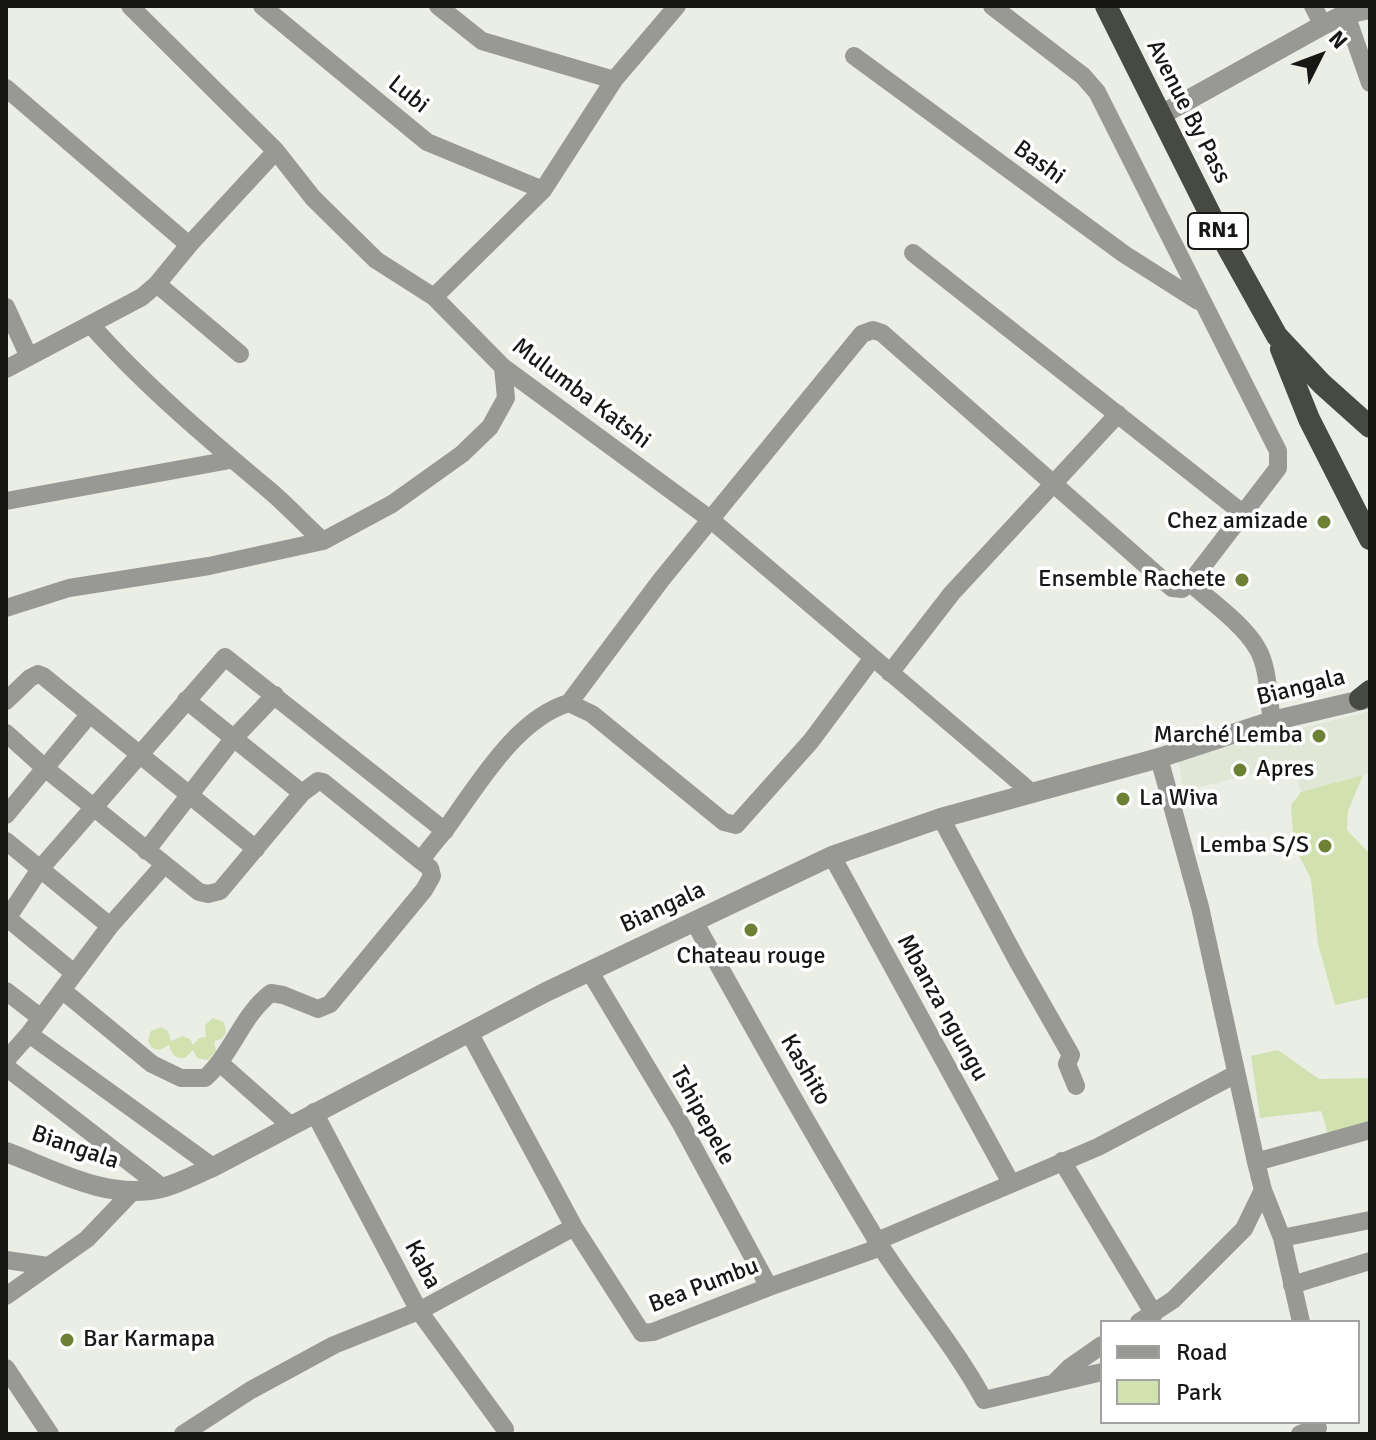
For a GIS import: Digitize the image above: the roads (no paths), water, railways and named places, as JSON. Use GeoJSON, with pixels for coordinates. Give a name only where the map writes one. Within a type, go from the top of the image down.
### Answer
{"type":"FeatureCollection","features":[{"type":"Feature","properties":{"kind":"highway","name":"Avenue By Pass"},"geometry":{"type":"LineString","coordinates":[[1106,6],[1219,232],[1277,336],[1322,384],[1370,427]]}},
{"type":"Feature","properties":{"kind":"highway"},"geometry":{"type":"LineString","coordinates":[[1277,336],[1309,419],[1370,539]]}},
{"type":"Feature","properties":{"kind":"street","name":"Mulumba Katshi"},"geometry":{"type":"LineString","coordinates":[[130,6],[276,151],[313,198],[376,260],[434,297],[503,367],[710,519],[1031,792]]}},
{"type":"Feature","properties":{"kind":"street","name":"Lubi"},"geometry":{"type":"LineString","coordinates":[[262,6],[427,142],[543,190]]}},
{"type":"Feature","properties":{"kind":"street"},"geometry":{"type":"LineString","coordinates":[[438,6],[482,41],[614,80]]}},
{"type":"Feature","properties":{"kind":"street"},"geometry":{"type":"LineString","coordinates":[[434,297],[543,190],[614,80],[677,6]]}},
{"type":"Feature","properties":{"kind":"street"},"geometry":{"type":"LineString","coordinates":[[421,861],[503,752],[540,716],[569,703],[710,519],[862,334],[873,330],[882,333],[1172,588],[1182,589],[1190,583],[1278,468],[1278,451],[1090,83],[992,6]]}},
{"type":"Feature","properties":{"kind":"street"},"geometry":{"type":"LineString","coordinates":[[1313,6],[1323,25]]}},
{"type":"Feature","properties":{"kind":"street"},"geometry":{"type":"LineString","coordinates":[[1161,115],[1323,25],[1344,10],[1370,9]]}},
{"type":"Feature","properties":{"kind":"street"},"geometry":{"type":"LineString","coordinates":[[1344,10],[1370,83]]}},
{"type":"Feature","properties":{"kind":"street","name":"Bashi"},"geometry":{"type":"LineString","coordinates":[[854,56],[1124,254],[1201,302]]}},
{"type":"Feature","properties":{"kind":"street"},"geometry":{"type":"LineString","coordinates":[[6,88],[189,245]]}},
{"type":"Feature","properties":{"kind":"street"},"geometry":{"type":"LineString","coordinates":[[6,369],[142,297],[276,151]]}},
{"type":"Feature","properties":{"kind":"street"},"geometry":{"type":"LineString","coordinates":[[913,253],[1245,515]]}},
{"type":"Feature","properties":{"kind":"street"},"geometry":{"type":"LineString","coordinates":[[157,284],[240,354]]}},
{"type":"Feature","properties":{"kind":"street"},"geometry":{"type":"LineString","coordinates":[[6,307],[29,357]]}},
{"type":"Feature","properties":{"kind":"street"},"geometry":{"type":"LineString","coordinates":[[91,325],[119,357],[323,541]]}},
{"type":"Feature","properties":{"kind":"street"},"geometry":{"type":"LineString","coordinates":[[6,608],[69,588],[209,566],[323,541],[392,504],[462,454],[490,427],[506,398],[503,367]]}},
{"type":"Feature","properties":{"kind":"street"},"geometry":{"type":"LineString","coordinates":[[890,673],[952,593],[1118,414]]}},
{"type":"Feature","properties":{"kind":"street"},"geometry":{"type":"LineString","coordinates":[[6,501],[230,460]]}},
{"type":"Feature","properties":{"kind":"street"},"geometry":{"type":"LineString","coordinates":[[1190,583],[1223,611],[1256,646],[1272,721]]}},
{"type":"Feature","properties":{"kind":"street"},"geometry":{"type":"LineString","coordinates":[[74,973],[6,918],[40,869],[225,657],[445,831]]}},
{"type":"Feature","properties":{"kind":"street"},"geometry":{"type":"LineString","coordinates":[[569,703],[592,714],[724,822],[736,825],[811,741],[872,659]]}},
{"type":"Feature","properties":{"kind":"street"},"geometry":{"type":"LineString","coordinates":[[6,701],[38,674],[256,849]]}},
{"type":"Feature","properties":{"kind":"street"},"geometry":{"type":"LineString","coordinates":[[146,851],[233,739],[275,695]]}},
{"type":"Feature","properties":{"kind":"street","name":"Biangala"},"geometry":{"type":"LineString","coordinates":[[6,1152],[108,1190],[132,1192],[163,1188],[213,1167],[546,992],[832,856],[941,818],[1367,696]]}},
{"type":"Feature","properties":{"kind":"street"},"geometry":{"type":"LineString","coordinates":[[186,700],[302,793]]}},
{"type":"Feature","properties":{"kind":"street"},"geometry":{"type":"LineString","coordinates":[[6,815],[89,715]]}},
{"type":"Feature","properties":{"kind":"street"},"geometry":{"type":"LineString","coordinates":[[6,733],[146,851],[190,886],[208,894],[220,891],[302,793],[314,783],[323,782],[430,868],[432,876],[424,890],[330,1004],[318,1009],[271,993],[259,1002],[221,1064],[205,1078],[181,1078],[152,1064],[62,990]]}},
{"type":"Feature","properties":{"kind":"street"},"geometry":{"type":"LineString","coordinates":[[1159,758],[1200,907],[1263,1190],[1282,1238],[1301,1320]]}},
{"type":"Feature","properties":{"kind":"street"},"geometry":{"type":"LineString","coordinates":[[941,818],[1071,1055],[1067,1064],[1076,1086]]}},
{"type":"Feature","properties":{"kind":"street"},"geometry":{"type":"LineString","coordinates":[[6,841],[110,926]]}},
{"type":"Feature","properties":{"kind":"street","name":"Mbanza ngungu"},"geometry":{"type":"LineString","coordinates":[[832,856],[1011,1183]]}},
{"type":"Feature","properties":{"kind":"street"},"geometry":{"type":"LineString","coordinates":[[6,1060],[110,926],[164,865]]}},
{"type":"Feature","properties":{"kind":"street","name":"Kashito"},"geometry":{"type":"LineString","coordinates":[[695,923],[789,1093],[877,1241],[965,1364],[984,1400],[1055,1382]]}},
{"type":"Feature","properties":{"kind":"street","name":"Tshipepele"},"geometry":{"type":"LineString","coordinates":[[590,972],[681,1124],[769,1287]]}},
{"type":"Feature","properties":{"kind":"street"},"geometry":{"type":"LineString","coordinates":[[6,991],[41,1018]]}},
{"type":"Feature","properties":{"kind":"street"},"geometry":{"type":"LineString","coordinates":[[29,1034],[213,1167]]}},
{"type":"Feature","properties":{"kind":"street","name":"Bea Pumbu"},"geometry":{"type":"LineString","coordinates":[[470,1034],[574,1227],[642,1333],[653,1332],[873,1250],[877,1241],[1098,1147],[1236,1074]]}},
{"type":"Feature","properties":{"kind":"street"},"geometry":{"type":"LineString","coordinates":[[221,1064],[290,1125]]}},
{"type":"Feature","properties":{"kind":"street"},"geometry":{"type":"LineString","coordinates":[[6,1067],[163,1188]]}},
{"type":"Feature","properties":{"kind":"street","name":"Kaba"},"geometry":{"type":"LineString","coordinates":[[314,1112],[419,1311],[505,1429]]}},
{"type":"Feature","properties":{"kind":"street"},"geometry":{"type":"LineString","coordinates":[[1256,1162],[1370,1130]]}},
{"type":"Feature","properties":{"kind":"street"},"geometry":{"type":"LineString","coordinates":[[1062,1161],[1146,1318],[1173,1300],[1244,1229],[1263,1190]]}},
{"type":"Feature","properties":{"kind":"street"},"geometry":{"type":"LineString","coordinates":[[6,1296],[87,1239],[132,1192]]}},
{"type":"Feature","properties":{"kind":"street"},"geometry":{"type":"LineString","coordinates":[[1282,1238],[1370,1220]]}},
{"type":"Feature","properties":{"kind":"street"},"geometry":{"type":"LineString","coordinates":[[183,1434],[251,1390],[334,1345],[419,1311],[574,1227]]}},
{"type":"Feature","properties":{"kind":"street"},"geometry":{"type":"LineString","coordinates":[[6,1260],[48,1266]]}},
{"type":"Feature","properties":{"kind":"street"},"geometry":{"type":"LineString","coordinates":[[1292,1285],[1370,1261]]}},
{"type":"Feature","properties":{"kind":"street"},"geometry":{"type":"LineString","coordinates":[[1055,1382],[1100,1346]]}},
{"type":"Feature","properties":{"kind":"street"},"geometry":{"type":"LineString","coordinates":[[6,1368],[50,1434]]}},
{"type":"Feature","properties":{"kind":"street"},"geometry":{"type":"LineString","coordinates":[[1055,1382],[1100,1372]]}},
{"type":"Feature","properties":{"kind":"place","name":"Chez amizade"},"geometry":{"type":"Point","coordinates":[1324,522]}},
{"type":"Feature","properties":{"kind":"place","name":"Ensemble Rachete"},"geometry":{"type":"Point","coordinates":[1242,580]}},
{"type":"Feature","properties":{"kind":"place","name":"Marché Lemba"},"geometry":{"type":"Point","coordinates":[1319,736]}},
{"type":"Feature","properties":{"kind":"place","name":"Apres"},"geometry":{"type":"Point","coordinates":[1240,770]}},
{"type":"Feature","properties":{"kind":"place","name":"La Wiva"},"geometry":{"type":"Point","coordinates":[1123,799]}},
{"type":"Feature","properties":{"kind":"place","name":"Lemba S/S"},"geometry":{"type":"Point","coordinates":[1325,846]}},
{"type":"Feature","properties":{"kind":"place","name":"Chateau rouge"},"geometry":{"type":"Point","coordinates":[751,930]}},
{"type":"Feature","properties":{"kind":"place","name":"Bar Karmapa"},"geometry":{"type":"Point","coordinates":[67,1340]}}]}
